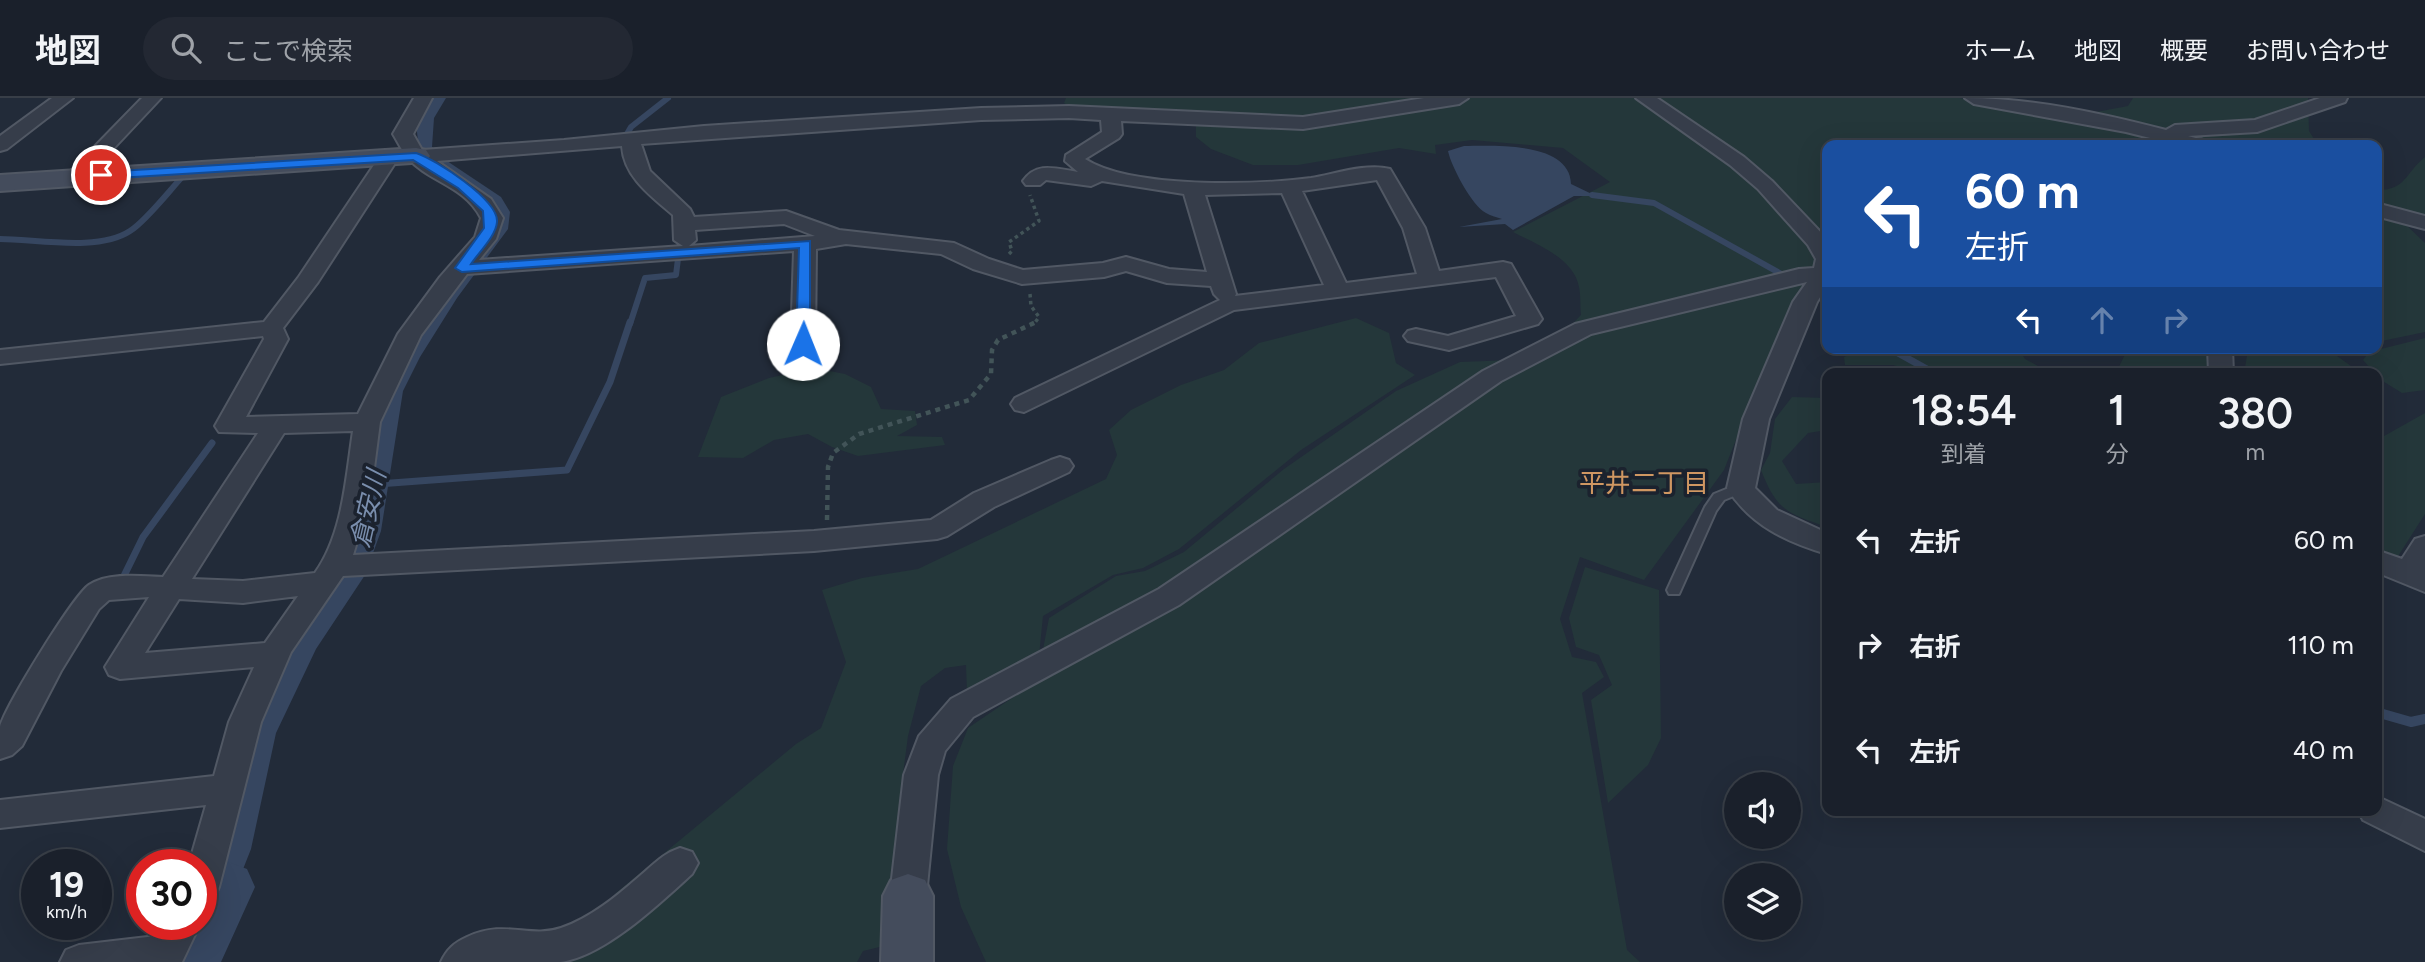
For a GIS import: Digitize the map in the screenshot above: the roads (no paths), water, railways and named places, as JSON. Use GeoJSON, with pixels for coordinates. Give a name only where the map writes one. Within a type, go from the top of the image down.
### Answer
{"type":"FeatureCollection","features":[{"type":"Feature","properties":{"kind":"street"},"geometry":{"type":"LineString","coordinates":[[0,145],[64,98]]}},
{"type":"Feature","properties":{"kind":"street"},"geometry":{"type":"LineString","coordinates":[[76,177],[152,98]]}},
{"type":"Feature","properties":{"kind":"street"},"geometry":{"type":"LineString","coordinates":[[423,98],[402,134],[418,156],[462,186],[489,210],[492,218],[490,228],[470,268]]}},
{"type":"Feature","properties":{"kind":"street"},"geometry":{"type":"LineString","coordinates":[[920,116],[946,98]]}},
{"type":"Feature","properties":{"kind":"street"},"geometry":{"type":"LineString","coordinates":[[0,183],[418,156],[704,132],[878,122],[920,116],[1069,112],[1303,122],[1459,98]]}},
{"type":"Feature","properties":{"kind":"street"},"geometry":{"type":"LineString","coordinates":[[1645,98],[1737,161],[1765,185],[1822,250]]}},
{"type":"Feature","properties":{"kind":"street"},"geometry":{"type":"LineString","coordinates":[[1974,98],[2183,140]]}},
{"type":"Feature","properties":{"kind":"street"},"geometry":{"type":"LineString","coordinates":[[2166,135],[2181,130],[2257,126],[2338,98]]}},
{"type":"Feature","properties":{"kind":"street"},"geometry":{"type":"LineString","coordinates":[[1119,115],[1110,119],[1112,134],[1076,155],[1075,161],[1082,167],[1156,186],[1193,190],[1289,185],[1383,173],[1414,228],[1430,279]]}},
{"type":"Feature","properties":{"kind":"street"},"geometry":{"type":"LineString","coordinates":[[631,139],[631,158],[637,171],[683,213],[686,224],[681,253]]}},
{"type":"Feature","properties":{"kind":"street"},"geometry":{"type":"LineString","coordinates":[[0,356],[271,328],[307,282],[418,156]]}},
{"type":"Feature","properties":{"kind":"street"},"geometry":{"type":"LineString","coordinates":[[1033,181],[1041,173],[1091,180],[1098,173]]}},
{"type":"Feature","properties":{"kind":"street"},"geometry":{"type":"LineString","coordinates":[[1289,185],[1338,290]]}},
{"type":"Feature","properties":{"kind":"street"},"geometry":{"type":"LineString","coordinates":[[1193,190],[1229,304]]}},
{"type":"Feature","properties":{"kind":"street"},"geometry":{"type":"LineString","coordinates":[[2382,211],[2425,223]]}},
{"type":"Feature","properties":{"kind":"street"},"geometry":{"type":"LineString","coordinates":[[686,224],[786,217],[835,236],[946,248],[1022,277],[1104,270],[1126,264],[1167,276],[1220,280]]}},
{"type":"Feature","properties":{"kind":"street"},"geometry":{"type":"LineString","coordinates":[[211,849],[245,722],[275,654],[334,571],[356,499],[367,422],[410,334],[448,282],[470,268],[805,244],[849,237]]}},
{"type":"Feature","properties":{"kind":"street"},"geometry":{"type":"LineString","coordinates":[[803,344],[805,244]]}},
{"type":"Feature","properties":{"kind":"street"},"geometry":{"type":"LineString","coordinates":[[1024,404],[1229,304],[1503,269],[1530,319],[1449,343],[1416,336]]}},
{"type":"Feature","properties":{"kind":"street"},"geometry":{"type":"LineString","coordinates":[[907,962],[908,896],[921,775],[931,744],[962,708],[1170,597],[1492,376],[1530,355],[1583,329],[1822,274]]}},
{"type":"Feature","properties":{"kind":"street"},"geometry":{"type":"LineString","coordinates":[[1822,279],[1805,302],[1756,419],[1741,488],[1759,513],[1822,542]]}},
{"type":"Feature","properties":{"kind":"street"},"geometry":{"type":"LineString","coordinates":[[271,328],[276,339],[228,426],[367,422]]}},
{"type":"Feature","properties":{"kind":"street"},"geometry":{"type":"LineString","coordinates":[[275,654],[120,667],[276,425]]}},
{"type":"Feature","properties":{"kind":"street"},"geometry":{"type":"LineString","coordinates":[[0,746],[11,737],[49,665],[89,601],[101,591],[117,588],[243,592],[372,564],[827,540],[937,529],[984,500],[1060,466]]}},
{"type":"Feature","properties":{"kind":"street"},"geometry":{"type":"LineString","coordinates":[[2382,563],[2416,578],[2425,546]]}},
{"type":"Feature","properties":{"kind":"street"},"geometry":{"type":"LineString","coordinates":[[0,814],[227,789]]}},
{"type":"Feature","properties":{"kind":"street"},"geometry":{"type":"LineString","coordinates":[[2382,814],[2425,836]]}},
{"type":"Feature","properties":{"kind":"street"},"geometry":{"type":"LineString","coordinates":[[460,962],[480,947],[496,943],[549,949],[571,942],[626,910],[680,863]]}},
{"type":"Feature","properties":{"kind":"street"},"geometry":{"type":"LineString","coordinates":[[79,962],[171,946]]}},
{"type":"Feature","properties":{"kind":"lane"},"geometry":{"type":"LineString","coordinates":[[1674,590],[1718,497],[1741,488]]}},
{"type":"Feature","properties":{"kind":"water"},"geometry":{"type":"Polygon","coordinates":[[[431,98],[446,98],[434,118],[432,147],[450,163],[501,197],[510,212],[508,229],[457,298],[420,357],[403,391],[381,531],[365,575],[316,649],[276,733],[251,849],[217,935],[217,849],[213,849],[252,721],[367,485],[382,413],[404,359],[500,219],[488,199],[478,189],[419,150],[416,123],[431,98]]]}},
{"type":"Feature","properties":{"kind":"water"},"geometry":{"type":"Polygon","coordinates":[[[1464,146],[1510,147],[1544,153],[1558,160],[1567,170],[1571,184],[1596,196],[1574,196],[1513,230],[1505,224],[1459,227],[1502,219],[1480,209],[1458,175],[1448,151],[1464,146]]]}},
{"type":"Feature","properties":{"kind":"water"},"geometry":{"type":"Polygon","coordinates":[[[182,940],[215,940],[181,944],[182,940]]]}},
{"type":"Feature","properties":{"kind":"waterway"},"geometry":{"type":"LineString","coordinates":[[627,134],[631,127],[668,98]]}},
{"type":"Feature","properties":{"kind":"waterway"},"geometry":{"type":"LineString","coordinates":[[0,239],[84,243],[117,237],[136,226],[183,176],[189,175]]}},
{"type":"Feature","properties":{"kind":"waterway"},"geometry":{"type":"LineString","coordinates":[[1592,195],[1654,203],[1785,276]]}},
{"type":"Feature","properties":{"kind":"waterway"},"geometry":{"type":"LineString","coordinates":[[630,324],[645,278],[676,275],[681,234]]}},
{"type":"Feature","properties":{"kind":"waterway"},"geometry":{"type":"LineString","coordinates":[[378,484],[567,470],[610,382],[630,322]]}},
{"type":"Feature","properties":{"kind":"waterway"},"geometry":{"type":"LineString","coordinates":[[1900,354],[1925,368]]}},
{"type":"Feature","properties":{"kind":"waterway"},"geometry":{"type":"LineString","coordinates":[[120,584],[143,537],[212,443]]}},
{"type":"Feature","properties":{"kind":"waterway"},"geometry":{"type":"LineString","coordinates":[[2382,714],[2411,722],[2425,719]]}},
{"type":"Feature","properties":{"kind":"waterway","name":"倉安川"},"geometry":{"type":"LineString","coordinates":[[190,962],[226,887]]}},
{"type":"Feature","properties":{"kind":"district","name":"平井二丁目"},"geometry":{"type":"Point","coordinates":[1644,483]}}]}
